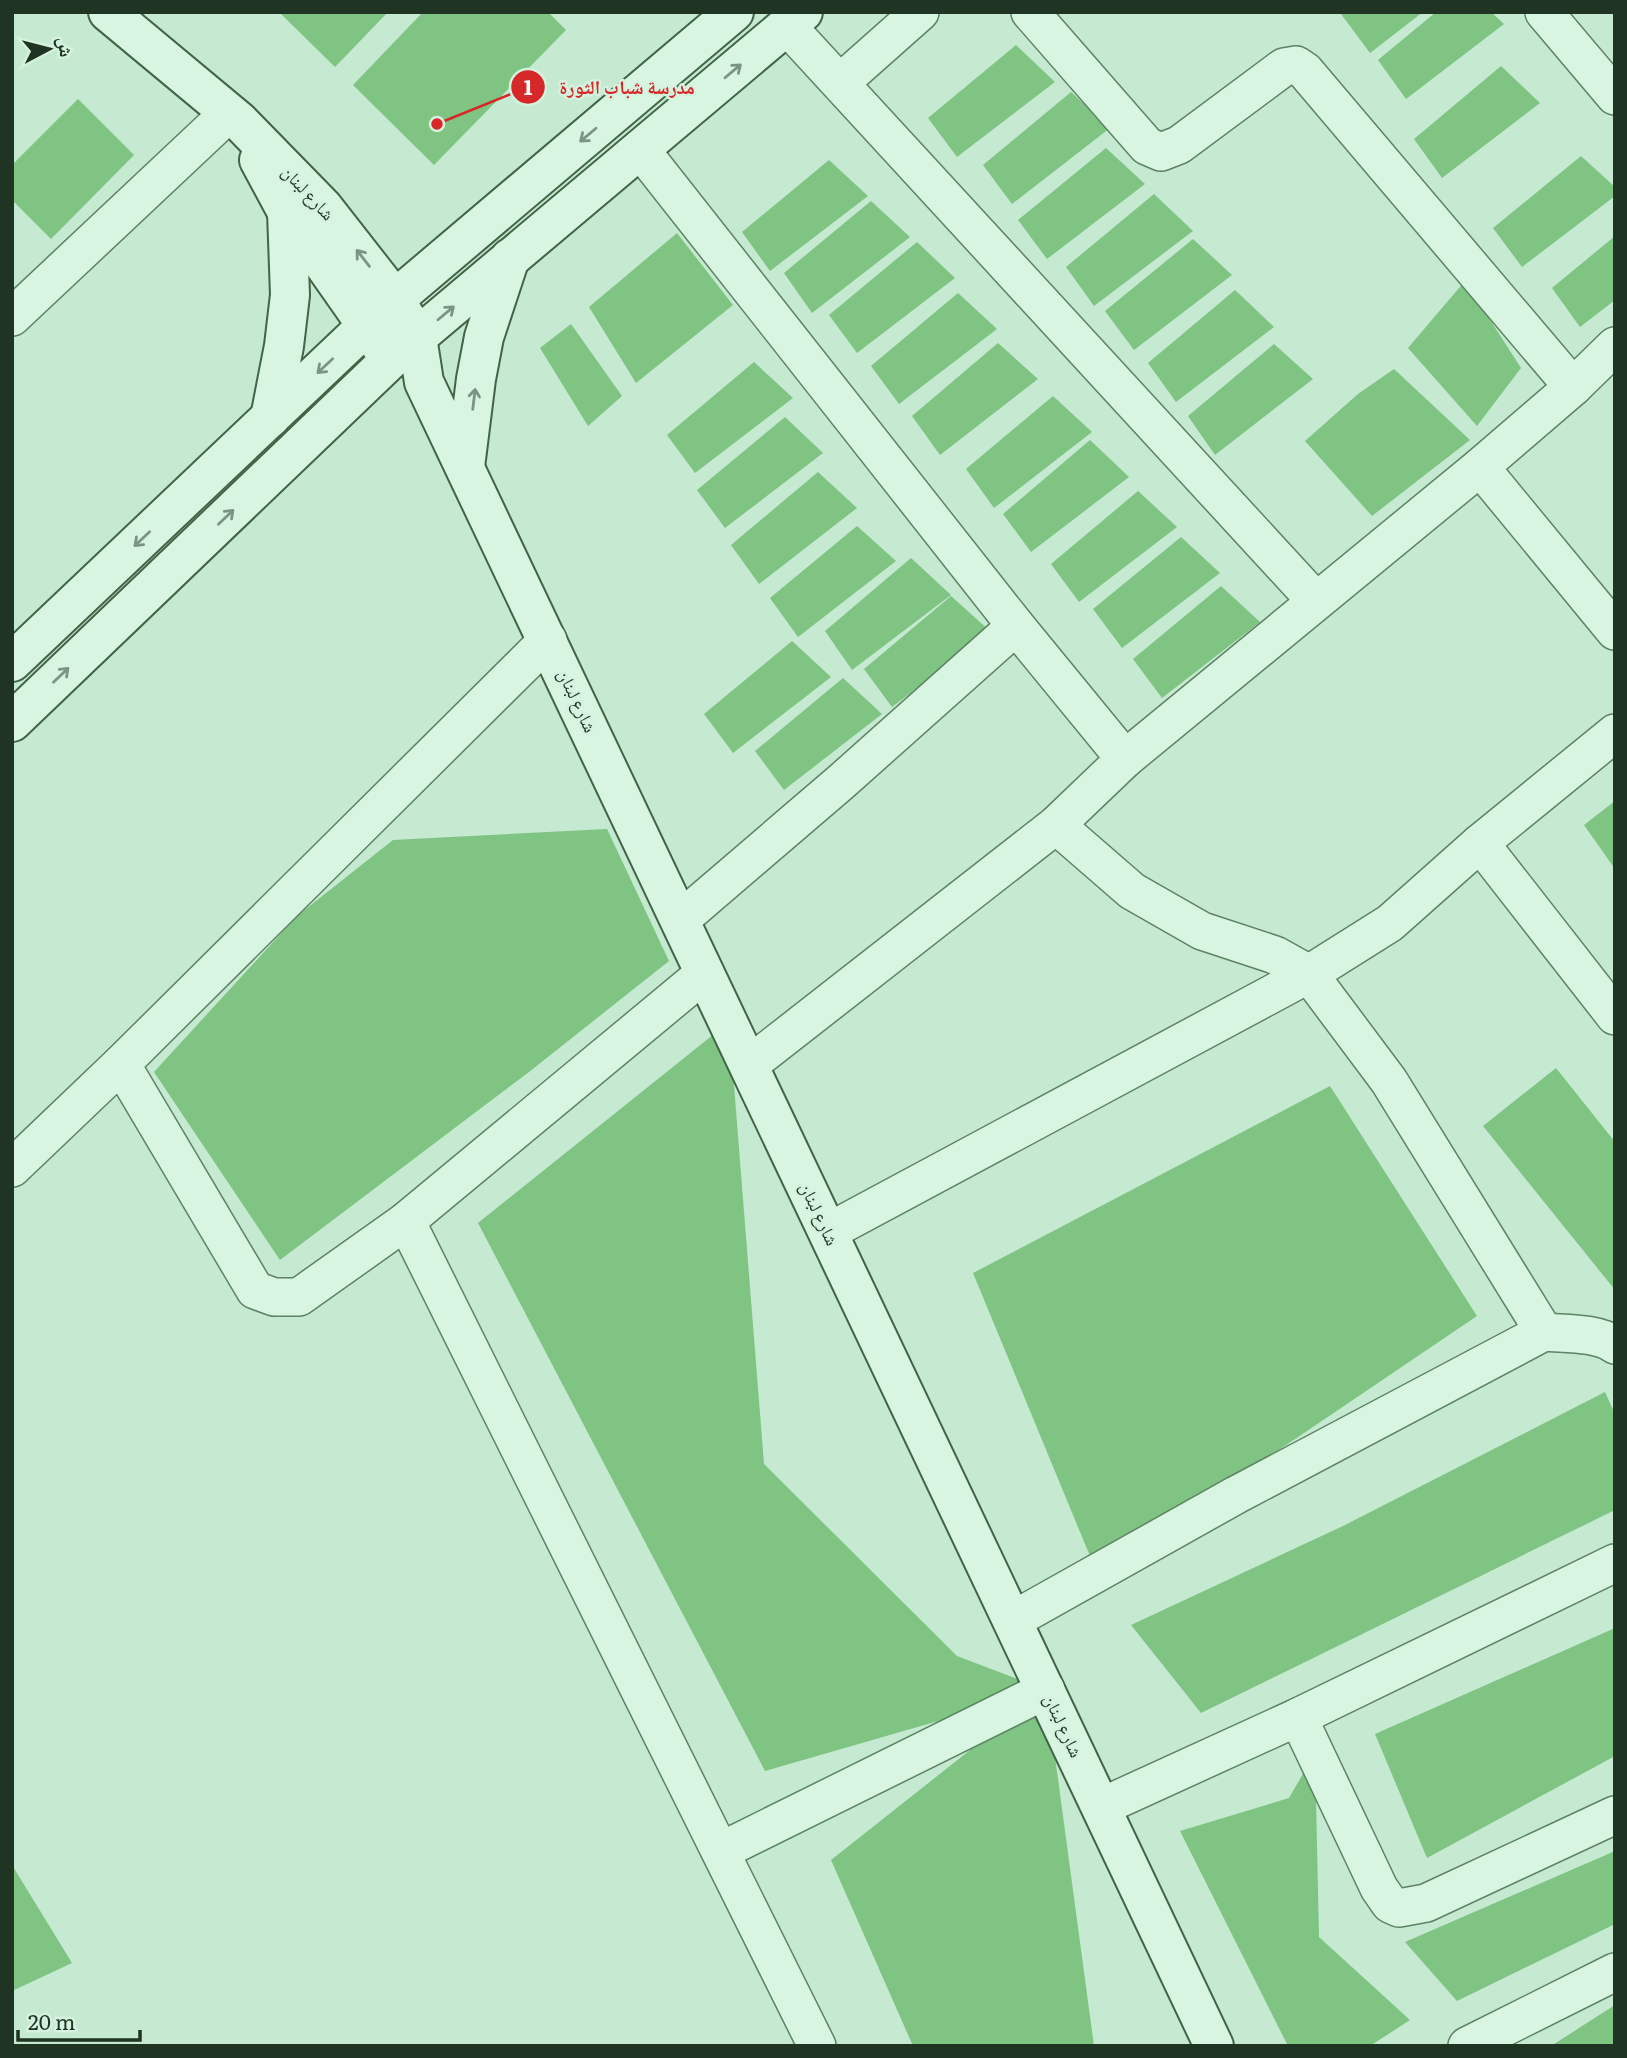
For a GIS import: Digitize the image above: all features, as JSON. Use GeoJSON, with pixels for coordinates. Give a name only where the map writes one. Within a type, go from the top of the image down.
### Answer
{"type":"FeatureCollection","features":[{"type":"Feature","properties":{"kind":"street","name":"شارع لبنان"},"geometry":{"type":"LineString","coordinates":[[108,12],[234,117],[323,207],[394,299],[404,348],[424,382],[548,640],[1214,2046]]}},
{"type":"Feature","properties":{"kind":"street"},"geometry":{"type":"LineString","coordinates":[[12,662],[394,299],[734,12]]}},
{"type":"Feature","properties":{"kind":"street"},"geometry":{"type":"LineString","coordinates":[[839,83],[920,12]]}},
{"type":"Feature","properties":{"kind":"street"},"geometry":{"type":"LineString","coordinates":[[1030,12],[1147,146],[1161,152],[1179,145],[1284,67],[1296,65],[1306,71],[1573,387]]}},
{"type":"Feature","properties":{"kind":"street"},"geometry":{"type":"LineString","coordinates":[[1544,12],[1615,96]]}},
{"type":"Feature","properties":{"kind":"street"},"geometry":{"type":"LineString","coordinates":[[12,722],[404,348],[795,19],[839,83],[1315,601]]}},
{"type":"Feature","properties":{"kind":"street","name":"شارع لبنان"},"geometry":{"type":"LineString","coordinates":[[234,117],[287,212],[367,326],[404,348]]}},
{"type":"Feature","properties":{"kind":"street"},"geometry":{"type":"LineString","coordinates":[[12,317],[234,117]]}},
{"type":"Feature","properties":{"kind":"street"},"geometry":{"type":"LineString","coordinates":[[640,149],[1016,626],[1125,759]]}},
{"type":"Feature","properties":{"kind":"street"},"geometry":{"type":"LineString","coordinates":[[270,418],[284,346],[290,295],[287,212]]}},
{"type":"Feature","properties":{"kind":"street"},"geometry":{"type":"LineString","coordinates":[[465,467],[484,337],[510,258]]}},
{"type":"Feature","properties":{"kind":"street"},"geometry":{"type":"LineString","coordinates":[[749,1065],[1056,825],[1125,759],[1480,467],[1573,387],[1615,346]]}},
{"type":"Feature","properties":{"kind":"street"},"geometry":{"type":"LineString","coordinates":[[1480,467],[1615,631]]}},
{"type":"Feature","properties":{"kind":"street"},"geometry":{"type":"LineString","coordinates":[[680,920],[841,782],[1016,626]]}},
{"type":"Feature","properties":{"kind":"street"},"geometry":{"type":"LineString","coordinates":[[12,1168],[121,1064],[548,640]]}},
{"type":"Feature","properties":{"kind":"street"},"geometry":{"type":"LineString","coordinates":[[828,1232],[1309,974],[1390,923],[1480,843],[1615,733]]}},
{"type":"Feature","properties":{"kind":"street"},"geometry":{"type":"LineString","coordinates":[[1056,825],[1132,891],[1202,931],[1275,955],[1309,974],[1389,1081],[1544,1332]]}},
{"type":"Feature","properties":{"kind":"street"},"geometry":{"type":"LineString","coordinates":[[1480,843],[1615,1016]]}},
{"type":"Feature","properties":{"kind":"street"},"geometry":{"type":"LineString","coordinates":[[121,1064],[255,1290],[274,1297],[299,1297],[406,1221],[705,973]]}},
{"type":"Feature","properties":{"kind":"street"},"geometry":{"type":"LineString","coordinates":[[406,1221],[817,2046]]}},
{"type":"Feature","properties":{"kind":"street"},"geometry":{"type":"LineString","coordinates":[[1013,1620],[1236,1495],[1544,1332],[1588,1337],[1609,1341],[1615,1345]]}},
{"type":"Feature","properties":{"kind":"street"},"geometry":{"type":"LineString","coordinates":[[1101,1807],[1298,1717],[1615,1563]]}},
{"type":"Feature","properties":{"kind":"street"},"geometry":{"type":"LineString","coordinates":[[721,1851],[1046,1690]]}},
{"type":"Feature","properties":{"kind":"street"},"geometry":{"type":"LineString","coordinates":[[1298,1717],[1379,1888],[1390,1904],[1399,1908],[1436,1899],[1615,1815]]}},
{"type":"Feature","properties":{"kind":"street"},"geometry":{"type":"LineString","coordinates":[[1467,2046],[1615,1972]]}},
{"type":"Feature","properties":{"kind":"building"},"geometry":{"type":"Polygon","coordinates":[[[279,12],[388,12],[335,67],[279,12]]]}},
{"type":"Feature","properties":{"kind":"building"},"geometry":{"type":"Polygon","coordinates":[[[423,12],[548,12],[566,30],[434,165],[353,85],[423,12]]]}},
{"type":"Feature","properties":{"kind":"building"},"geometry":{"type":"Polygon","coordinates":[[[1423,12],[1370,53],[1341,14],[1423,12]]]}},
{"type":"Feature","properties":{"kind":"building"},"geometry":{"type":"Polygon","coordinates":[[[1436,12],[1491,12],[1504,24],[1406,99],[1378,60],[1436,12]]]}},
{"type":"Feature","properties":{"kind":"building"},"geometry":{"type":"Polygon","coordinates":[[[1016,45],[1055,82],[957,157],[928,118],[1016,45]]]}},
{"type":"Feature","properties":{"kind":"building"},"geometry":{"type":"Polygon","coordinates":[[[1501,66],[1540,103],[1442,178],[1414,139],[1501,66]]]}},
{"type":"Feature","properties":{"kind":"building"},"geometry":{"type":"Polygon","coordinates":[[[1071,92],[1110,128],[1012,204],[983,165],[1071,92]]]}},
{"type":"Feature","properties":{"kind":"building"},"geometry":{"type":"Polygon","coordinates":[[[78,99],[134,155],[51,239],[12,200],[12,165],[78,99]]]}},
{"type":"Feature","properties":{"kind":"building"},"geometry":{"type":"Polygon","coordinates":[[[1106,148],[1145,184],[1047,259],[1018,220],[1106,148]]]}},
{"type":"Feature","properties":{"kind":"building"},"geometry":{"type":"Polygon","coordinates":[[[1581,156],[1615,187],[1615,196],[1522,267],[1493,228],[1581,156]]]}},
{"type":"Feature","properties":{"kind":"building"},"geometry":{"type":"Polygon","coordinates":[[[829,160],[868,196],[770,271],[742,232],[829,160]]]}},
{"type":"Feature","properties":{"kind":"building"},"geometry":{"type":"Polygon","coordinates":[[[1154,194],[1193,231],[1094,306],[1066,267],[1154,194]]]}},
{"type":"Feature","properties":{"kind":"building"},"geometry":{"type":"Polygon","coordinates":[[[871,201],[910,237],[812,313],[784,273],[871,201]]]}},
{"type":"Feature","properties":{"kind":"building"},"geometry":{"type":"Polygon","coordinates":[[[677,233],[733,305],[636,383],[589,307],[677,233]]]}},
{"type":"Feature","properties":{"kind":"building"},"geometry":{"type":"Polygon","coordinates":[[[1615,236],[1615,300],[1580,327],[1552,288],[1615,236]]]}},
{"type":"Feature","properties":{"kind":"building"},"geometry":{"type":"Polygon","coordinates":[[[1193,239],[1232,275],[1134,350],[1105,311],[1193,239]]]}},
{"type":"Feature","properties":{"kind":"building"},"geometry":{"type":"Polygon","coordinates":[[[917,242],[955,278],[857,353],[829,315],[917,242]]]}},
{"type":"Feature","properties":{"kind":"building"},"geometry":{"type":"Polygon","coordinates":[[[1465,281],[1521,368],[1477,426],[1408,348],[1465,281]]]}},
{"type":"Feature","properties":{"kind":"building"},"geometry":{"type":"Polygon","coordinates":[[[1235,290],[1274,327],[1176,402],[1148,363],[1235,290]]]}},
{"type":"Feature","properties":{"kind":"building"},"geometry":{"type":"Polygon","coordinates":[[[958,293],[997,329],[899,404],[871,366],[958,293]]]}},
{"type":"Feature","properties":{"kind":"building"},"geometry":{"type":"Polygon","coordinates":[[[571,324],[622,396],[588,426],[540,348],[571,324]]]}},
{"type":"Feature","properties":{"kind":"building"},"geometry":{"type":"Polygon","coordinates":[[[998,343],[1038,379],[940,455],[912,416],[998,343]]]}},
{"type":"Feature","properties":{"kind":"building"},"geometry":{"type":"Polygon","coordinates":[[[1274,344],[1313,379],[1215,455],[1188,416],[1274,344]]]}},
{"type":"Feature","properties":{"kind":"building"},"geometry":{"type":"Polygon","coordinates":[[[754,362],[793,398],[695,473],[667,435],[754,362]]]}},
{"type":"Feature","properties":{"kind":"building"},"geometry":{"type":"Polygon","coordinates":[[[1394,369],[1470,440],[1372,516],[1305,441],[1358,394],[1394,369]]]}},
{"type":"Feature","properties":{"kind":"building"},"geometry":{"type":"Polygon","coordinates":[[[1053,396],[1092,432],[994,508],[966,469],[1053,396]]]}},
{"type":"Feature","properties":{"kind":"building"},"geometry":{"type":"Polygon","coordinates":[[[785,417],[823,453],[725,528],[697,490],[785,417]]]}},
{"type":"Feature","properties":{"kind":"building"},"geometry":{"type":"Polygon","coordinates":[[[1090,440],[1129,477],[1031,552],[1003,514],[1090,440]]]}},
{"type":"Feature","properties":{"kind":"building"},"geometry":{"type":"Polygon","coordinates":[[[818,472],[857,508],[759,584],[731,545],[818,472]]]}},
{"type":"Feature","properties":{"kind":"building"},"geometry":{"type":"Polygon","coordinates":[[[1138,491],[1177,527],[1079,602],[1051,564],[1138,491]]]}},
{"type":"Feature","properties":{"kind":"building"},"geometry":{"type":"Polygon","coordinates":[[[857,526],[896,561],[798,637],[770,598],[857,526]]]}},
{"type":"Feature","properties":{"kind":"building"},"geometry":{"type":"Polygon","coordinates":[[[1181,537],[1220,573],[1122,648],[1093,609],[1181,537]]]}},
{"type":"Feature","properties":{"kind":"building"},"geometry":{"type":"Polygon","coordinates":[[[911,558],[951,595],[852,670],[825,631],[911,558]]]}},
{"type":"Feature","properties":{"kind":"building"},"geometry":{"type":"Polygon","coordinates":[[[1221,586],[1260,622],[1162,698],[1133,659],[1221,586]]]}},
{"type":"Feature","properties":{"kind":"building"},"geometry":{"type":"Polygon","coordinates":[[[951,596],[991,632],[892,707],[864,669],[951,596]]]}},
{"type":"Feature","properties":{"kind":"building"},"geometry":{"type":"Polygon","coordinates":[[[792,641],[831,677],[733,753],[704,714],[792,641]]]}},
{"type":"Feature","properties":{"kind":"building"},"geometry":{"type":"Polygon","coordinates":[[[843,678],[882,714],[784,790],[755,751],[843,678]]]}},
{"type":"Feature","properties":{"kind":"building"},"geometry":{"type":"Polygon","coordinates":[[[1615,801],[1615,869],[1584,825],[1615,801]]]}},
{"type":"Feature","properties":{"kind":"building"},"geometry":{"type":"Polygon","coordinates":[[[607,829],[669,961],[529,1072],[280,1260],[154,1072],[297,916],[393,840],[607,829]]]}},
{"type":"Feature","properties":{"kind":"building"},"geometry":{"type":"Polygon","coordinates":[[[729,1022],[764,1464],[957,1656],[1046,1690],[765,1771],[478,1223],[729,1022]]]}},
{"type":"Feature","properties":{"kind":"building"},"geometry":{"type":"Polygon","coordinates":[[[1556,1068],[1615,1142],[1615,1290],[1483,1126],[1556,1068]]]}},
{"type":"Feature","properties":{"kind":"building"},"geometry":{"type":"Polygon","coordinates":[[[1330,1086],[1477,1316],[1097,1573],[973,1273],[1330,1086]]]}},
{"type":"Feature","properties":{"kind":"building"},"geometry":{"type":"Polygon","coordinates":[[[1605,1392],[1615,1414],[1615,1510],[1201,1713],[1131,1625],[1343,1526],[1605,1392]]]}},
{"type":"Feature","properties":{"kind":"building"},"geometry":{"type":"Polygon","coordinates":[[[1615,1628],[1615,1756],[1427,1858],[1375,1734],[1615,1628]]]}},
{"type":"Feature","properties":{"kind":"building"},"geometry":{"type":"Polygon","coordinates":[[[1046,1690],[1094,2046],[913,2046],[831,1860],[1046,1690]]]}},
{"type":"Feature","properties":{"kind":"building"},"geometry":{"type":"Polygon","coordinates":[[[1315,1753],[1319,1937],[1410,2020],[1370,2046],[1288,2046],[1180,1831],[1289,1798],[1315,1753]]]}},
{"type":"Feature","properties":{"kind":"building"},"geometry":{"type":"Polygon","coordinates":[[[1615,1851],[1615,1924],[1457,2001],[1405,1942],[1615,1851]]]}},
{"type":"Feature","properties":{"kind":"building"},"geometry":{"type":"Polygon","coordinates":[[[12,1865],[72,1963],[12,1991],[12,1865]]]}},
{"type":"Feature","properties":{"kind":"building"},"geometry":{"type":"Polygon","coordinates":[[[1615,2005],[1615,2046],[1551,2046],[1615,2005]]]}},
{"type":"Feature","properties":{"kind":"place","name":"مدرسة شباب الثورة"},"geometry":{"type":"Point","coordinates":[437,124]}}]}
